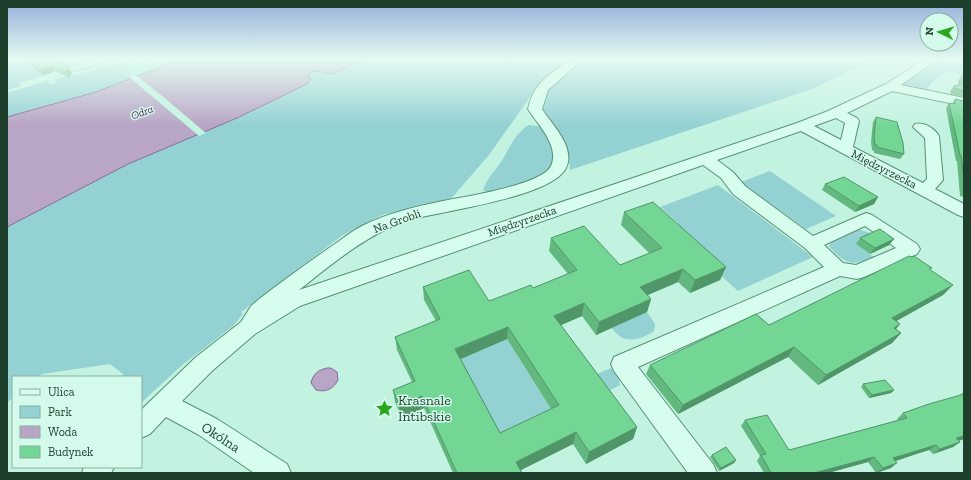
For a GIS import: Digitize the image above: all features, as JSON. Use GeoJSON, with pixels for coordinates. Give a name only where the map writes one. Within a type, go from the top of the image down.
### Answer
{"type":"FeatureCollection","features":[{"type":"Feature","properties":{"kind":"street","name":"Na Grobli"},"geometry":{"type":"LineString","coordinates":[[142,425],[204,364],[248,328],[258,312],[265,306],[334,253],[372,228],[418,212],[534,185],[552,175],[558,168],[560,162],[560,149],[553,134],[535,109],[536,99],[542,88],[550,81]]}},
{"type":"Feature","properties":{"kind":"street","name":"Międzyrzecka"},"geometry":{"type":"LineString","coordinates":[[248,328],[293,300],[802,126],[836,112],[890,87],[898,81]]}},
{"type":"Feature","properties":{"kind":"street"},"geometry":{"type":"LineString","coordinates":[[890,87],[964,102]]}},
{"type":"Feature","properties":{"kind":"street","name":"Międzyrzecka"},"geometry":{"type":"LineString","coordinates":[[836,112],[852,121],[847,144],[843,147]]}},
{"type":"Feature","properties":{"kind":"street","name":"Międzyrzecka"},"geometry":{"type":"LineString","coordinates":[[802,126],[964,211]]}},
{"type":"Feature","properties":{"kind":"street","name":"Międzyrzecka"},"geometry":{"type":"LineString","coordinates":[[920,127],[932,136],[936,180],[925,190]]}},
{"type":"Feature","properties":{"kind":"street"},"geometry":{"type":"LineString","coordinates":[[704,159],[727,175],[739,190],[811,244],[838,269]]}},
{"type":"Feature","properties":{"kind":"street"},"geometry":{"type":"LineString","coordinates":[[704,473],[666,420],[622,364],[838,269],[857,272],[910,249],[866,219],[811,244]]}},
{"type":"Feature","properties":{"kind":"street","name":"Okólna"},"geometry":{"type":"LineString","coordinates":[[163,403],[208,426],[278,473]]}},
{"type":"Feature","properties":{"kind":"green space"},"geometry":{"type":"Polygon","coordinates":[[[7,81],[24,81],[19,83],[21,86],[7,90],[7,81]]]}},
{"type":"Feature","properties":{"kind":"green space"},"geometry":{"type":"Polygon","coordinates":[[[46,81],[51,84],[57,83],[56,81],[123,81],[96,92],[7,117],[7,93],[46,81]]]}},
{"type":"Feature","properties":{"kind":"green space"},"geometry":{"type":"Polygon","coordinates":[[[309,81],[546,81],[535,90],[489,155],[449,201],[382,215],[343,235],[241,312],[243,314],[233,326],[181,366],[142,402],[142,376],[122,376],[123,374],[110,364],[42,374],[39,376],[12,376],[12,398],[7,403],[7,227],[128,164],[237,118],[307,84],[309,81]]]}},
{"type":"Feature","properties":{"kind":"green space"},"geometry":{"type":"Polygon","coordinates":[[[554,81],[828,81],[812,89],[570,170],[564,143],[544,118],[539,99],[554,81]]]}},
{"type":"Feature","properties":{"kind":"green space"},"geometry":{"type":"Polygon","coordinates":[[[906,81],[933,81],[925,92],[899,86],[906,81]]]}},
{"type":"Feature","properties":{"kind":"green space"},"geometry":{"type":"Polygon","coordinates":[[[529,125],[543,127],[547,132],[555,154],[552,168],[541,179],[489,193],[483,190],[488,180],[503,160],[515,138],[529,125]]]}},
{"type":"Feature","properties":{"kind":"green space"},"geometry":{"type":"Polygon","coordinates":[[[770,171],[836,216],[806,229],[741,182],[770,171]]]}},
{"type":"Feature","properties":{"kind":"green space"},"geometry":{"type":"Polygon","coordinates":[[[718,185],[813,257],[738,291],[667,227],[678,223],[660,207],[718,185]]]}},
{"type":"Feature","properties":{"kind":"green space"},"geometry":{"type":"Polygon","coordinates":[[[858,229],[876,235],[856,244],[874,257],[854,263],[839,257],[829,246],[832,241],[858,229]]]}},
{"type":"Feature","properties":{"kind":"green space"},"geometry":{"type":"Polygon","coordinates":[[[647,312],[655,324],[654,331],[647,335],[634,339],[625,339],[611,328],[647,312]]]}},
{"type":"Feature","properties":{"kind":"green space"},"geometry":{"type":"Polygon","coordinates":[[[507,339],[556,417],[500,444],[456,361],[507,339]]]}},
{"type":"Feature","properties":{"kind":"green space"},"geometry":{"type":"Polygon","coordinates":[[[611,368],[619,379],[620,385],[601,395],[588,378],[611,368]]]}},
{"type":"Feature","properties":{"kind":"water","name":"Odra"},"geometry":{"type":"Polygon","coordinates":[[[123,81],[309,81],[307,84],[237,118],[128,164],[7,227],[7,117],[96,92],[123,81]]]}},
{"type":"Feature","properties":{"kind":"water"},"geometry":{"type":"Polygon","coordinates":[[[331,368],[337,372],[338,380],[329,389],[323,391],[316,390],[311,383],[313,377],[319,371],[331,368]]]}},
{"type":"Feature","properties":{"kind":"pier"},"geometry":{"type":"Polygon","coordinates":[[[134,81],[144,81],[206,133],[199,136],[134,81]]]}},
{"type":"Feature","properties":{"kind":"building"},"geometry":{"type":"Polygon","coordinates":[[[962,81],[964,81],[964,91],[954,88],[954,86],[962,84],[962,81]]]}},
{"type":"Feature","properties":{"kind":"building"},"geometry":{"type":"Polygon","coordinates":[[[955,99],[964,101],[964,180],[961,155],[949,103],[955,104],[955,99]]]}},
{"type":"Feature","properties":{"kind":"building"},"geometry":{"type":"Polygon","coordinates":[[[876,117],[897,122],[903,143],[904,154],[877,147],[877,145],[875,145],[874,137],[876,117]]]}},
{"type":"Feature","properties":{"kind":"building"},"geometry":{"type":"Polygon","coordinates":[[[844,177],[878,197],[859,206],[825,184],[844,177]]]}},
{"type":"Feature","properties":{"kind":"building"},"geometry":{"type":"Polygon","coordinates":[[[653,202],[726,267],[695,280],[683,269],[640,287],[651,299],[599,322],[584,303],[554,316],[637,427],[589,452],[576,432],[516,462],[522,473],[457,473],[422,396],[399,406],[393,390],[415,381],[395,337],[440,319],[423,287],[469,270],[489,301],[531,285],[533,288],[577,270],[551,238],[584,226],[620,265],[662,248],[624,212],[653,202]],[[508,327],[455,349],[500,433],[559,405],[508,327]]]}},
{"type":"Feature","properties":{"kind":"building"},"geometry":{"type":"Polygon","coordinates":[[[880,229],[894,239],[875,248],[860,238],[880,229]]]}},
{"type":"Feature","properties":{"kind":"building"},"geometry":{"type":"Polygon","coordinates":[[[909,256],[914,256],[932,268],[929,269],[953,285],[892,318],[900,324],[894,328],[901,333],[826,375],[794,347],[683,405],[650,365],[756,314],[769,325],[909,256]]]}},
{"type":"Feature","properties":{"kind":"building"},"geometry":{"type":"Polygon","coordinates":[[[885,380],[894,390],[872,395],[863,384],[885,380]]]}},
{"type":"Feature","properties":{"kind":"building"},"geometry":{"type":"Polygon","coordinates":[[[964,394],[964,436],[956,438],[960,442],[940,449],[936,445],[893,458],[897,463],[883,468],[874,457],[814,473],[771,473],[761,455],[766,454],[745,420],[767,415],[789,450],[907,418],[903,413],[964,394]]]}},
{"type":"Feature","properties":{"kind":"building"},"geometry":{"type":"Polygon","coordinates":[[[726,447],[736,460],[721,468],[712,455],[726,447]]]}},
{"type":"Feature","properties":{"kind":"place","name":"Krasnale Intibskie"},"geometry":{"type":"Point","coordinates":[385,408]}}]}
